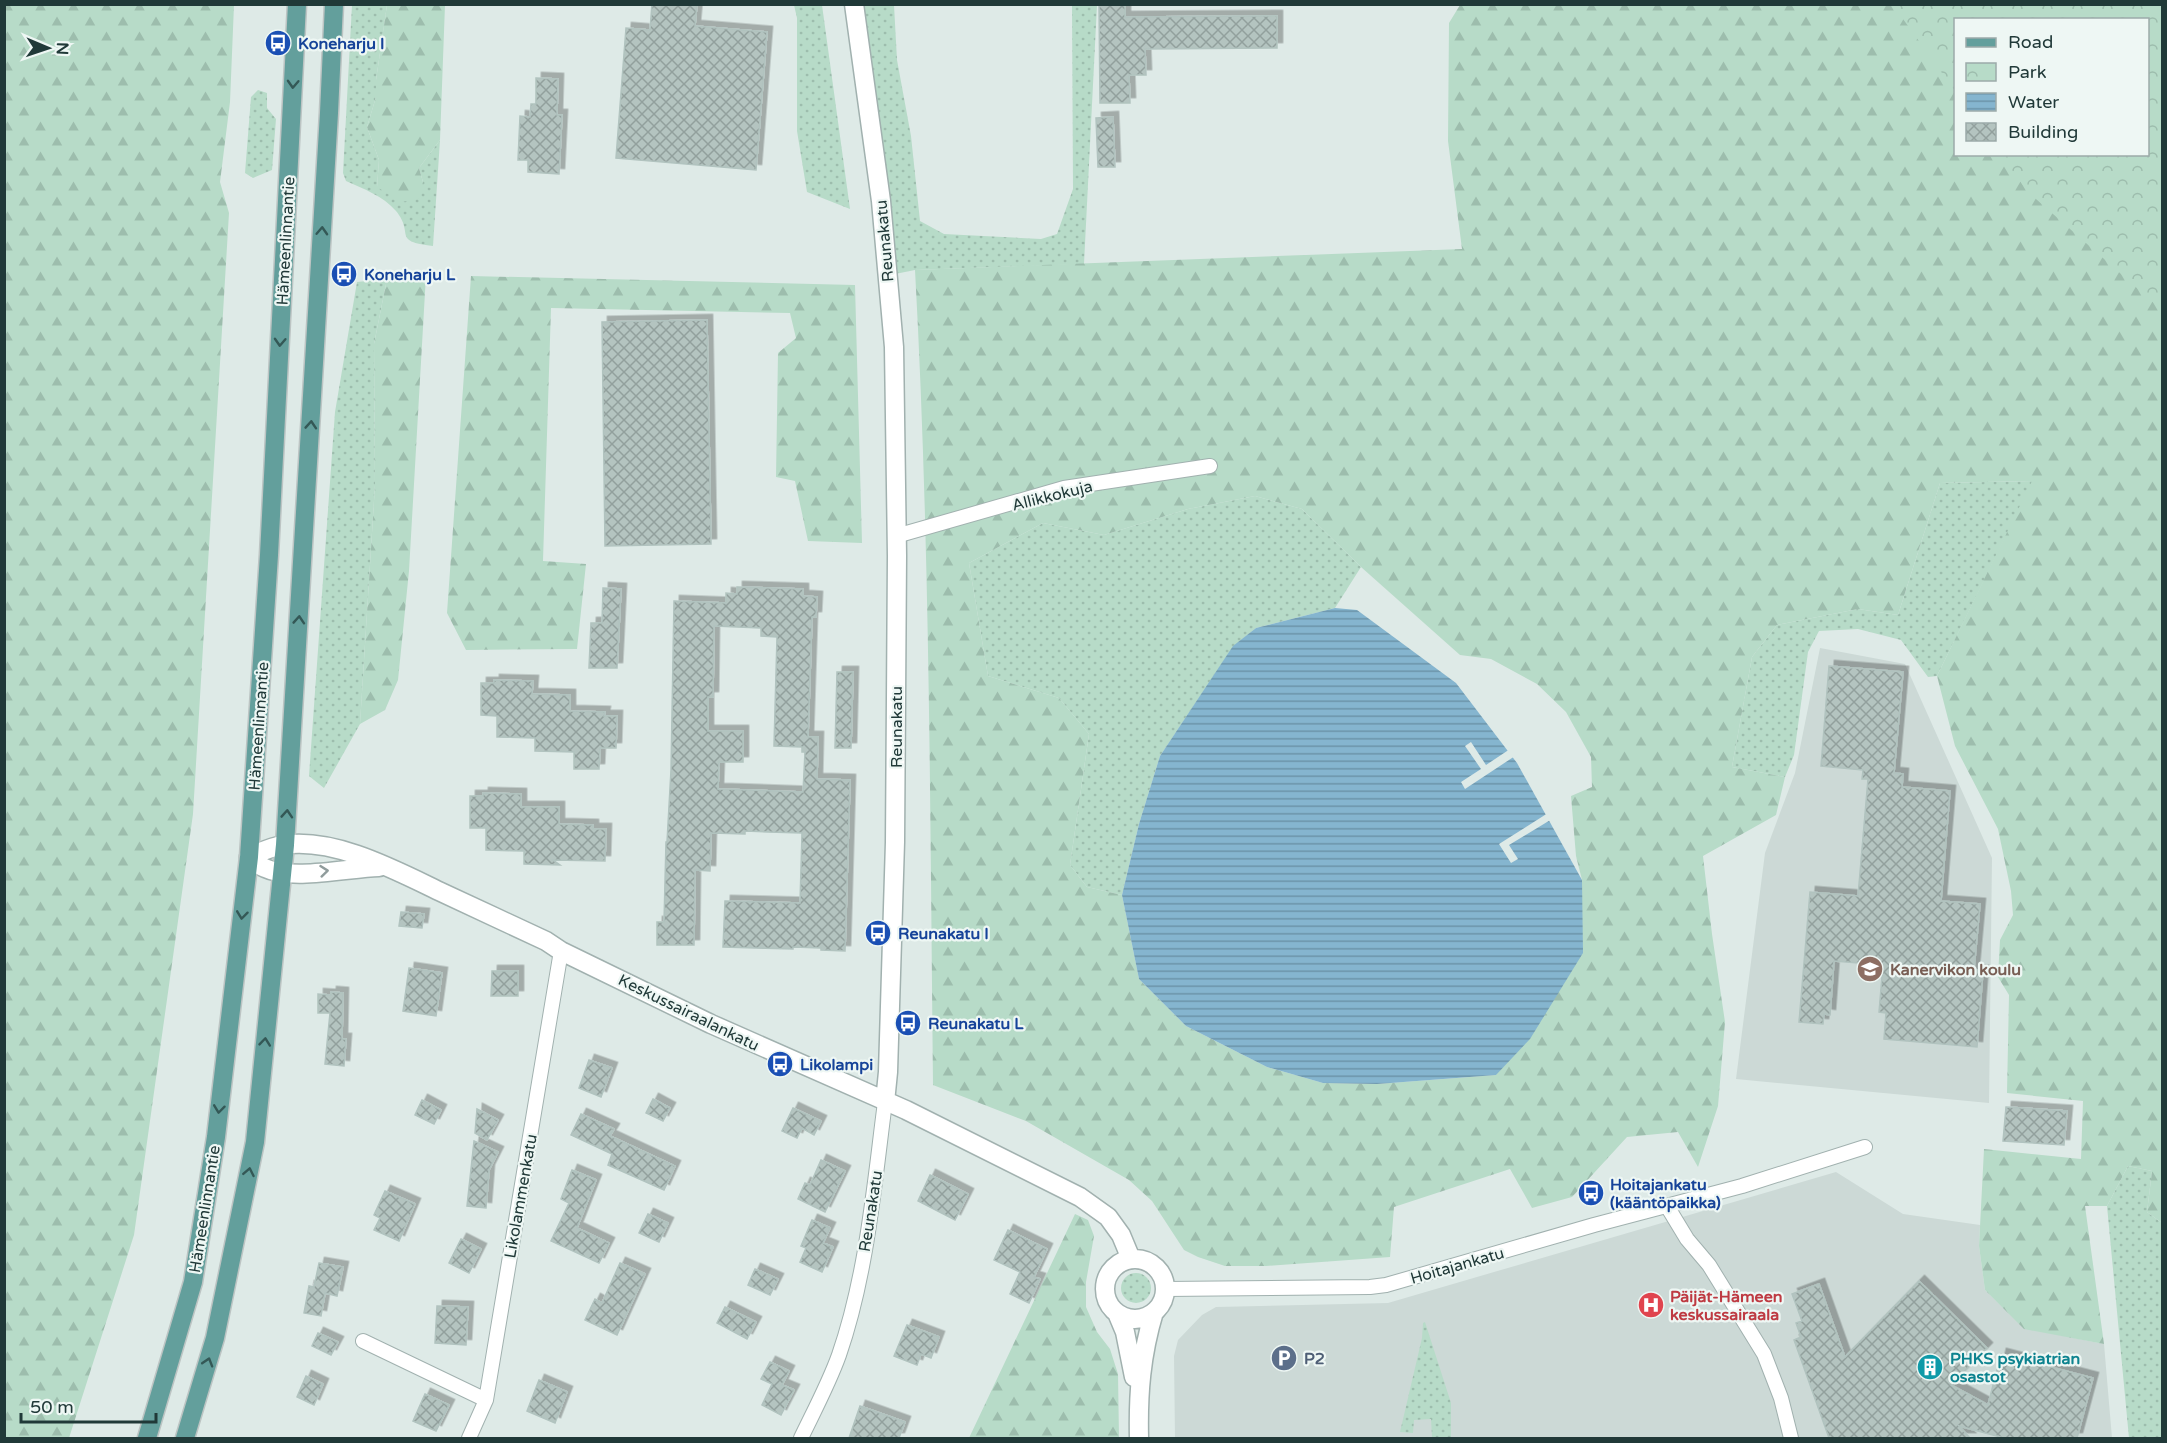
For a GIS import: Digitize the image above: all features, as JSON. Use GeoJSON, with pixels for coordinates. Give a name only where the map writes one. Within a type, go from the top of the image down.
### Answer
{"type":"FeatureCollection","features":[{"type":"Feature","properties":{"kind":"main road","name":"Hämeenlinnantie"},"geometry":{"type":"LineString","coordinates":[[147,1438],[192,1282],[216,1137],[249,857],[269,555],[297,4]]}},
{"type":"Feature","properties":{"kind":"main road","name":"Hämeenlinnantie"},"geometry":{"type":"LineString","coordinates":[[185,1438],[215,1338],[255,1142],[285,845],[334,4]]}},
{"type":"Feature","properties":{"kind":"street","name":"Reunakatu"},"geometry":{"type":"LineString","coordinates":[[801,1438],[839,1356],[857,1292],[873,1194],[888,1061],[895,842],[894,347],[881,201],[854,4]]}},
{"type":"Feature","properties":{"kind":"street","name":"Allikkokuja"},"geometry":{"type":"LineString","coordinates":[[896,536],[1064,489],[1210,466]]}},
{"type":"Feature","properties":{"kind":"street","name":"Keskussairaalankatu"},"geometry":{"type":"LineString","coordinates":[[249,857],[285,845],[318,846],[347,851],[387,867],[546,941],[561,951],[711,1024],[906,1110],[1080,1197],[1108,1217],[1121,1235],[1131,1259]]}},
{"type":"Feature","properties":{"kind":"street","name":"Keskussairaalankatu"},"geometry":{"type":"LineString","coordinates":[[249,857],[265,868],[282,873],[316,873],[387,867]]}},
{"type":"Feature","properties":{"kind":"street","name":"Likolammenkatu"},"geometry":{"type":"LineString","coordinates":[[469,1438],[486,1400],[561,951]]}},
{"type":"Feature","properties":{"kind":"street","name":"Hoitajankatu"},"geometry":{"type":"LineString","coordinates":[[1165,1289],[1386,1285],[1742,1186],[1864,1147]]}},
{"type":"Feature","properties":{"kind":"street"},"geometry":{"type":"LineString","coordinates":[[1667,1206],[1687,1239],[1709,1265],[1764,1354],[1774,1376],[1791,1438]]}},
{"type":"Feature","properties":{"kind":"street"},"geometry":{"type":"LineString","coordinates":[[1138,1404],[1125,1332],[1106,1296],[1105,1286],[1113,1268],[1131,1259],[1141,1259],[1151,1263],[1159,1270],[1165,1289],[1164,1298],[1154,1312],[1142,1357],[1138,1404],[1139,1438]]}},
{"type":"Feature","properties":{"kind":"street"},"geometry":{"type":"LineString","coordinates":[[1117,1313],[1136,1319],[1154,1312]]}},
{"type":"Feature","properties":{"kind":"street"},"geometry":{"type":"LineString","coordinates":[[363,1341],[486,1400]]}},
{"type":"Feature","properties":{"kind":"shaded area","name":"Kanervikon koulu"},"geometry":{"type":"Polygon","coordinates":[[[1820,648],[1905,664],[1992,858],[1989,1103],[1736,1079],[1765,853],[1795,773],[1820,648]]]}},
{"type":"Feature","properties":{"kind":"shaded area","name":"Päijät-Hämeen keskussairaala"},"geometry":{"type":"Polygon","coordinates":[[[1836,1172],[1903,1214],[1980,1225],[1979,1246],[1985,1290],[2024,1328],[2104,1344],[2112,1438],[1175,1438],[1174,1356],[1178,1340],[1202,1315],[1216,1307],[1388,1303],[1836,1172]]]}},
{"type":"Feature","properties":{"kind":"green space"},"geometry":{"type":"Polygon","coordinates":[[[5,4],[234,5],[230,102],[220,182],[229,213],[193,814],[134,1235],[69,1438],[4,1438],[5,4]]]}},
{"type":"Feature","properties":{"kind":"green space"},"geometry":{"type":"Polygon","coordinates":[[[352,5],[387,5],[376,80],[376,97],[367,127],[379,160],[377,187],[423,182],[419,168],[440,140],[433,246],[412,242],[408,239],[404,225],[396,211],[373,193],[346,181],[343,173],[352,5]]]}},
{"type":"Feature","properties":{"kind":"green space"},"geometry":{"type":"Polygon","coordinates":[[[387,5],[445,5],[440,140],[419,168],[423,182],[418,199],[401,202],[377,187],[379,160],[367,127],[376,97],[376,80],[387,5]]]}},
{"type":"Feature","properties":{"kind":"green space"},"geometry":{"type":"Polygon","coordinates":[[[794,5],[822,5],[850,209],[807,192],[797,131],[797,18],[794,5]]]}},
{"type":"Feature","properties":{"kind":"green space"},"geometry":{"type":"Polygon","coordinates":[[[863,5],[894,5],[897,60],[911,136],[920,221],[944,234],[1041,239],[1057,234],[1073,189],[1072,5],[1097,5],[1084,264],[915,270],[895,274],[863,5]]]}},
{"type":"Feature","properties":{"kind":"green space"},"geometry":{"type":"Polygon","coordinates":[[[1460,5],[2162,5],[2162,1223],[2147,1212],[2152,1171],[2128,1166],[2107,1206],[2085,1206],[2104,1344],[2024,1329],[1985,1290],[1979,1246],[1984,1149],[2081,1159],[2083,1101],[2007,1093],[2009,995],[1998,977],[2000,940],[2013,915],[2011,891],[1998,829],[1955,746],[1937,676],[2032,481],[1940,483],[1898,615],[1858,609],[1777,625],[1752,657],[1732,767],[1785,777],[1776,815],[1703,856],[1725,1022],[1718,1106],[1698,1167],[1678,1132],[1627,1137],[1572,1197],[1532,1208],[1510,1169],[1394,1207],[1390,1257],[1266,1266],[1225,1266],[1184,1250],[1152,1201],[1129,1180],[1026,1121],[933,1085],[924,474],[915,270],[1462,249],[1448,141],[1449,23],[1460,5]],[[1255,496],[1188,509],[1104,535],[1043,523],[969,563],[988,676],[1059,698],[1089,734],[1070,865],[1087,887],[1122,895],[1139,979],[1186,1026],[1267,1067],[1323,1083],[1377,1084],[1496,1075],[1582,880],[1576,856],[1571,796],[1592,787],[1591,757],[1566,712],[1537,684],[1491,659],[1460,655],[1361,567],[1302,509],[1255,496]]]}},
{"type":"Feature","properties":{"kind":"green space"},"geometry":{"type":"Polygon","coordinates":[[[1896,5],[2162,5],[2162,310],[2028,192],[2002,156],[2149,156],[2149,18],[1954,18],[1954,90],[1903,19],[1896,5]]]}},
{"type":"Feature","properties":{"kind":"green space"},"geometry":{"type":"Polygon","coordinates":[[[258,90],[267,93],[267,108],[276,119],[272,170],[253,178],[245,173],[251,97],[258,90]]]}},
{"type":"Feature","properties":{"kind":"green space"},"geometry":{"type":"Polygon","coordinates":[[[426,275],[409,571],[398,680],[385,710],[360,724],[375,485],[374,344],[387,279],[426,275]]]}},
{"type":"Feature","properties":{"kind":"green space"},"geometry":{"type":"Polygon","coordinates":[[[471,276],[855,285],[862,543],[808,541],[795,481],[776,477],[778,353],[796,338],[790,313],[551,308],[543,561],[586,564],[577,649],[466,650],[447,613],[471,276]]]}},
{"type":"Feature","properties":{"kind":"green space"},"geometry":{"type":"Polygon","coordinates":[[[387,279],[374,344],[375,485],[360,724],[324,788],[309,776],[335,412],[357,282],[387,279]]]}},
{"type":"Feature","properties":{"kind":"green space"},"geometry":{"type":"Polygon","coordinates":[[[2033,481],[1937,676],[1928,677],[1901,640],[1858,629],[1819,631],[1808,652],[1794,755],[1785,777],[1732,767],[1752,657],[1777,625],[1858,609],[1898,615],[1940,483],[2033,481]]]}},
{"type":"Feature","properties":{"kind":"green space"},"geometry":{"type":"Polygon","coordinates":[[[1255,496],[1302,509],[1361,567],[1335,608],[1256,628],[1233,647],[1160,756],[1139,824],[1122,895],[1087,887],[1070,865],[1089,734],[1059,698],[988,676],[969,563],[1043,523],[1104,535],[1188,509],[1255,496]]]}},
{"type":"Feature","properties":{"kind":"green space"},"geometry":{"type":"Polygon","coordinates":[[[2128,1166],[2152,1171],[2147,1212],[2162,1223],[2162,1438],[2129,1438],[2107,1206],[2128,1166]]]}},
{"type":"Feature","properties":{"kind":"green space"},"geometry":{"type":"Polygon","coordinates":[[[1075,1214],[1088,1220],[1094,1236],[1086,1282],[1086,1307],[1097,1332],[1110,1349],[1118,1374],[1119,1438],[969,1438],[1075,1214]]]}},
{"type":"Feature","properties":{"kind":"green space"},"geometry":{"type":"Polygon","coordinates":[[[1136,1273],[1142,1274],[1150,1282],[1150,1294],[1142,1302],[1136,1303],[1130,1302],[1122,1294],[1121,1288],[1122,1282],[1130,1274],[1136,1273]]]}},
{"type":"Feature","properties":{"kind":"green space"},"geometry":{"type":"Polygon","coordinates":[[[1425,1322],[1451,1403],[1451,1438],[1432,1437],[1431,1419],[1414,1420],[1413,1433],[1400,1432],[1425,1322]]]}},
{"type":"Feature","properties":{"kind":"water"},"geometry":{"type":"Polygon","coordinates":[[[1335,608],[1357,610],[1456,683],[1517,763],[1582,880],[1583,953],[1530,1039],[1496,1075],[1377,1084],[1323,1083],[1267,1067],[1186,1026],[1139,979],[1122,895],[1139,824],[1160,756],[1233,646],[1256,628],[1335,608]]]}},
{"type":"Feature","properties":{"kind":"pier"},"geometry":{"type":"Polygon","coordinates":[[[1471,742],[1486,765],[1510,749],[1515,756],[1465,789],[1461,782],[1481,769],[1465,746],[1471,742]]]}},
{"type":"Feature","properties":{"kind":"pier"},"geometry":{"type":"Polygon","coordinates":[[[1548,813],[1552,819],[1509,845],[1518,859],[1511,863],[1499,844],[1548,813]]]}},
{"type":"Feature","properties":{"kind":"building"},"geometry":{"type":"Polygon","coordinates":[[[652,4],[697,4],[695,26],[767,32],[756,170],[616,158],[626,28],[650,30],[652,4]]]}},
{"type":"Feature","properties":{"kind":"building"},"geometry":{"type":"Polygon","coordinates":[[[1099,4],[1125,4],[1125,17],[1277,16],[1277,48],[1145,49],[1146,75],[1129,75],[1130,103],[1100,103],[1099,4]]]}},
{"type":"Feature","properties":{"kind":"building"},"geometry":{"type":"Polygon","coordinates":[[[536,78],[558,79],[557,115],[562,115],[559,174],[528,172],[528,160],[518,160],[520,116],[530,117],[531,104],[536,104],[536,78]]]}},
{"type":"Feature","properties":{"kind":"building"},"geometry":{"type":"Polygon","coordinates":[[[1113,117],[1115,167],[1098,167],[1096,118],[1113,117]]]}},
{"type":"Feature","properties":{"kind":"building"},"geometry":{"type":"Polygon","coordinates":[[[707,320],[711,544],[605,546],[602,322],[707,320]]]}},
{"type":"Feature","properties":{"kind":"building"},"geometry":{"type":"Polygon","coordinates":[[[737,587],[803,589],[803,596],[817,597],[816,617],[812,617],[808,737],[818,737],[817,779],[850,780],[845,951],[793,947],[793,949],[723,947],[725,901],[800,903],[802,833],[745,831],[745,834],[711,833],[710,871],[695,870],[694,945],[657,945],[657,922],[664,922],[671,770],[674,601],[726,603],[726,593],[737,594],[737,587]],[[714,626],[713,697],[708,697],[708,731],[743,731],[743,762],[719,762],[718,789],[803,792],[805,752],[802,752],[802,747],[774,746],[777,637],[761,636],[761,628],[714,626]]]}},
{"type":"Feature","properties":{"kind":"building"},"geometry":{"type":"Polygon","coordinates":[[[603,588],[621,589],[617,668],[589,668],[591,623],[602,623],[603,588]]]}},
{"type":"Feature","properties":{"kind":"building"},"geometry":{"type":"Polygon","coordinates":[[[1829,666],[1903,672],[1894,773],[1903,774],[1902,787],[1950,791],[1941,901],[1980,904],[1974,970],[1983,971],[1977,1047],[1884,1039],[1886,1013],[1879,1012],[1883,965],[1834,961],[1830,1015],[1824,1014],[1823,1024],[1799,1022],[1810,892],[1858,896],[1868,779],[1862,779],[1863,770],[1821,766],[1829,666]]]}},
{"type":"Feature","properties":{"kind":"building"},"geometry":{"type":"Polygon","coordinates":[[[837,672],[853,672],[851,748],[835,748],[837,672]]]}},
{"type":"Feature","properties":{"kind":"building"},"geometry":{"type":"Polygon","coordinates":[[[494,680],[533,681],[532,694],[570,695],[570,711],[605,712],[604,716],[617,716],[616,748],[600,748],[599,769],[574,769],[574,752],[535,751],[535,738],[497,737],[497,716],[481,715],[481,683],[494,683],[494,680]]]}},
{"type":"Feature","properties":{"kind":"building"},"geometry":{"type":"Polygon","coordinates":[[[483,793],[521,794],[521,807],[559,807],[559,824],[593,825],[593,829],[606,829],[605,861],[553,860],[560,865],[524,864],[524,851],[486,850],[486,828],[470,828],[470,796],[483,796],[483,793]]]}},
{"type":"Feature","properties":{"kind":"building"},"geometry":{"type":"Polygon","coordinates":[[[401,912],[424,914],[422,928],[399,926],[401,912]]]}},
{"type":"Feature","properties":{"kind":"building"},"geometry":{"type":"Polygon","coordinates":[[[409,968],[442,973],[436,1016],[403,1011],[409,968]]]}},
{"type":"Feature","properties":{"kind":"building"},"geometry":{"type":"Polygon","coordinates":[[[492,971],[518,971],[518,996],[491,996],[492,971]]]}},
{"type":"Feature","properties":{"kind":"building"},"geometry":{"type":"Polygon","coordinates":[[[331,992],[343,993],[342,1039],[346,1039],[344,1066],[325,1064],[330,1013],[318,1013],[318,994],[331,995],[331,992]]]}},
{"type":"Feature","properties":{"kind":"building"},"geometry":{"type":"Polygon","coordinates":[[[589,1060],[612,1068],[601,1097],[579,1088],[589,1060]]]}},
{"type":"Feature","properties":{"kind":"building"},"geometry":{"type":"Polygon","coordinates":[[[653,1099],[670,1108],[663,1121],[646,1113],[653,1099]]]}},
{"type":"Feature","properties":{"kind":"building"},"geometry":{"type":"Polygon","coordinates":[[[422,1100],[441,1110],[434,1124],[415,1115],[422,1100]]]}},
{"type":"Feature","properties":{"kind":"building"},"geometry":{"type":"Polygon","coordinates":[[[2006,1107],[2067,1111],[2064,1145],[2003,1141],[2006,1107]]]}},
{"type":"Feature","properties":{"kind":"building"},"geometry":{"type":"Polygon","coordinates":[[[793,1108],[821,1121],[814,1135],[802,1128],[797,1138],[782,1131],[793,1108]]]}},
{"type":"Feature","properties":{"kind":"building"},"geometry":{"type":"Polygon","coordinates":[[[477,1109],[498,1120],[487,1140],[475,1133],[477,1109]]]}},
{"type":"Feature","properties":{"kind":"building"},"geometry":{"type":"Polygon","coordinates":[[[581,1114],[614,1129],[610,1136],[675,1166],[664,1190],[608,1165],[612,1154],[571,1135],[581,1114]]]}},
{"type":"Feature","properties":{"kind":"building"},"geometry":{"type":"Polygon","coordinates":[[[474,1141],[498,1152],[489,1170],[486,1208],[467,1206],[474,1141]]]}},
{"type":"Feature","properties":{"kind":"building"},"geometry":{"type":"Polygon","coordinates":[[[821,1160],[845,1171],[825,1212],[798,1199],[805,1183],[810,1185],[821,1160]]]}},
{"type":"Feature","properties":{"kind":"building"},"geometry":{"type":"Polygon","coordinates":[[[572,1170],[596,1180],[577,1228],[609,1243],[599,1263],[551,1241],[569,1203],[561,1199],[572,1170]]]}},
{"type":"Feature","properties":{"kind":"building"},"geometry":{"type":"Polygon","coordinates":[[[930,1175],[968,1194],[955,1220],[918,1201],[930,1175]]]}},
{"type":"Feature","properties":{"kind":"building"},"geometry":{"type":"Polygon","coordinates":[[[385,1191],[415,1204],[399,1241],[374,1230],[380,1218],[374,1215],[385,1191]]]}},
{"type":"Feature","properties":{"kind":"building"},"geometry":{"type":"Polygon","coordinates":[[[648,1214],[668,1223],[659,1242],[639,1233],[648,1214]]]}},
{"type":"Feature","properties":{"kind":"building"},"geometry":{"type":"Polygon","coordinates":[[[812,1220],[830,1228],[823,1243],[833,1247],[822,1272],[800,1262],[806,1248],[801,1246],[812,1220]]]}},
{"type":"Feature","properties":{"kind":"building"},"geometry":{"type":"Polygon","coordinates":[[[1008,1230],[1047,1249],[1034,1277],[1040,1279],[1029,1303],[1010,1294],[1020,1272],[994,1260],[1008,1230]]]}},
{"type":"Feature","properties":{"kind":"building"},"geometry":{"type":"Polygon","coordinates":[[[461,1239],[481,1249],[469,1273],[449,1263],[461,1239]]]}},
{"type":"Feature","properties":{"kind":"building"},"geometry":{"type":"Polygon","coordinates":[[[319,1263],[343,1267],[337,1296],[325,1293],[321,1316],[304,1313],[309,1286],[314,1287],[319,1263]]]}},
{"type":"Feature","properties":{"kind":"building"},"geometry":{"type":"Polygon","coordinates":[[[620,1263],[645,1274],[617,1335],[585,1320],[595,1299],[602,1303],[620,1263]]]}},
{"type":"Feature","properties":{"kind":"building"},"geometry":{"type":"Polygon","coordinates":[[[755,1269],[778,1279],[770,1295],[748,1285],[755,1269]]]}},
{"type":"Feature","properties":{"kind":"building"},"geometry":{"type":"Polygon","coordinates":[[[1919,1281],[1987,1348],[1951,1385],[1988,1405],[2001,1354],[2093,1378],[2077,1438],[2004,1438],[1959,1426],[1970,1438],[1829,1438],[1794,1340],[1801,1337],[1796,1323],[1802,1321],[1792,1294],[1819,1284],[1845,1357],[1919,1281]]]}},
{"type":"Feature","properties":{"kind":"building"},"geometry":{"type":"Polygon","coordinates":[[[437,1306],[468,1307],[466,1345],[435,1343],[437,1306]]]}},
{"type":"Feature","properties":{"kind":"building"},"geometry":{"type":"Polygon","coordinates":[[[725,1307],[756,1322],[747,1339],[717,1323],[725,1307]]]}},
{"type":"Feature","properties":{"kind":"building"},"geometry":{"type":"Polygon","coordinates":[[[907,1325],[939,1337],[931,1358],[921,1354],[917,1365],[894,1356],[907,1325]]]}},
{"type":"Feature","properties":{"kind":"building"},"geometry":{"type":"Polygon","coordinates":[[[318,1333],[338,1342],[331,1355],[312,1346],[318,1333]]]}},
{"type":"Feature","properties":{"kind":"building"},"geometry":{"type":"Polygon","coordinates":[[[770,1362],[789,1371],[782,1385],[794,1390],[781,1415],[762,1405],[772,1384],[761,1379],[770,1362]]]}},
{"type":"Feature","properties":{"kind":"building"},"geometry":{"type":"Polygon","coordinates":[[[306,1376],[323,1384],[314,1405],[297,1397],[306,1376]]]}},
{"type":"Feature","properties":{"kind":"building"},"geometry":{"type":"Polygon","coordinates":[[[539,1380],[567,1392],[555,1423],[527,1411],[539,1380]]]}},
{"type":"Feature","properties":{"kind":"building"},"geometry":{"type":"Polygon","coordinates":[[[425,1394],[449,1405],[436,1431],[413,1421],[425,1394]]]}},
{"type":"Feature","properties":{"kind":"building"},"geometry":{"type":"Polygon","coordinates":[[[860,1406],[905,1422],[899,1438],[849,1438],[860,1406]]]}},
{"type":"Feature","properties":{"kind":"place","name":"Koneharju I"},"geometry":{"type":"Point","coordinates":[278,43]}},
{"type":"Feature","properties":{"kind":"place","name":"Koneharju L"},"geometry":{"type":"Point","coordinates":[344,274]}},
{"type":"Feature","properties":{"kind":"place","name":"Reunakatu I"},"geometry":{"type":"Point","coordinates":[878,933]}},
{"type":"Feature","properties":{"kind":"place","name":"Kanervikon koulu"},"geometry":{"type":"Point","coordinates":[1870,969]}},
{"type":"Feature","properties":{"kind":"place","name":"Reunakatu L"},"geometry":{"type":"Point","coordinates":[908,1023]}},
{"type":"Feature","properties":{"kind":"place","name":"Likolampi"},"geometry":{"type":"Point","coordinates":[780,1064]}},
{"type":"Feature","properties":{"kind":"place","name":"Hoitajankatu (kääntöpaikka)"},"geometry":{"type":"Point","coordinates":[1591,1193]}},
{"type":"Feature","properties":{"kind":"place","name":"Päijät-Hämeen keskussairaala"},"geometry":{"type":"Point","coordinates":[1651,1305]}},
{"type":"Feature","properties":{"kind":"place","name":"P2"},"geometry":{"type":"Point","coordinates":[1284,1358]}},
{"type":"Feature","properties":{"kind":"place","name":"PHKS psykiatrian osastot"},"geometry":{"type":"Point","coordinates":[1930,1367]}}]}
